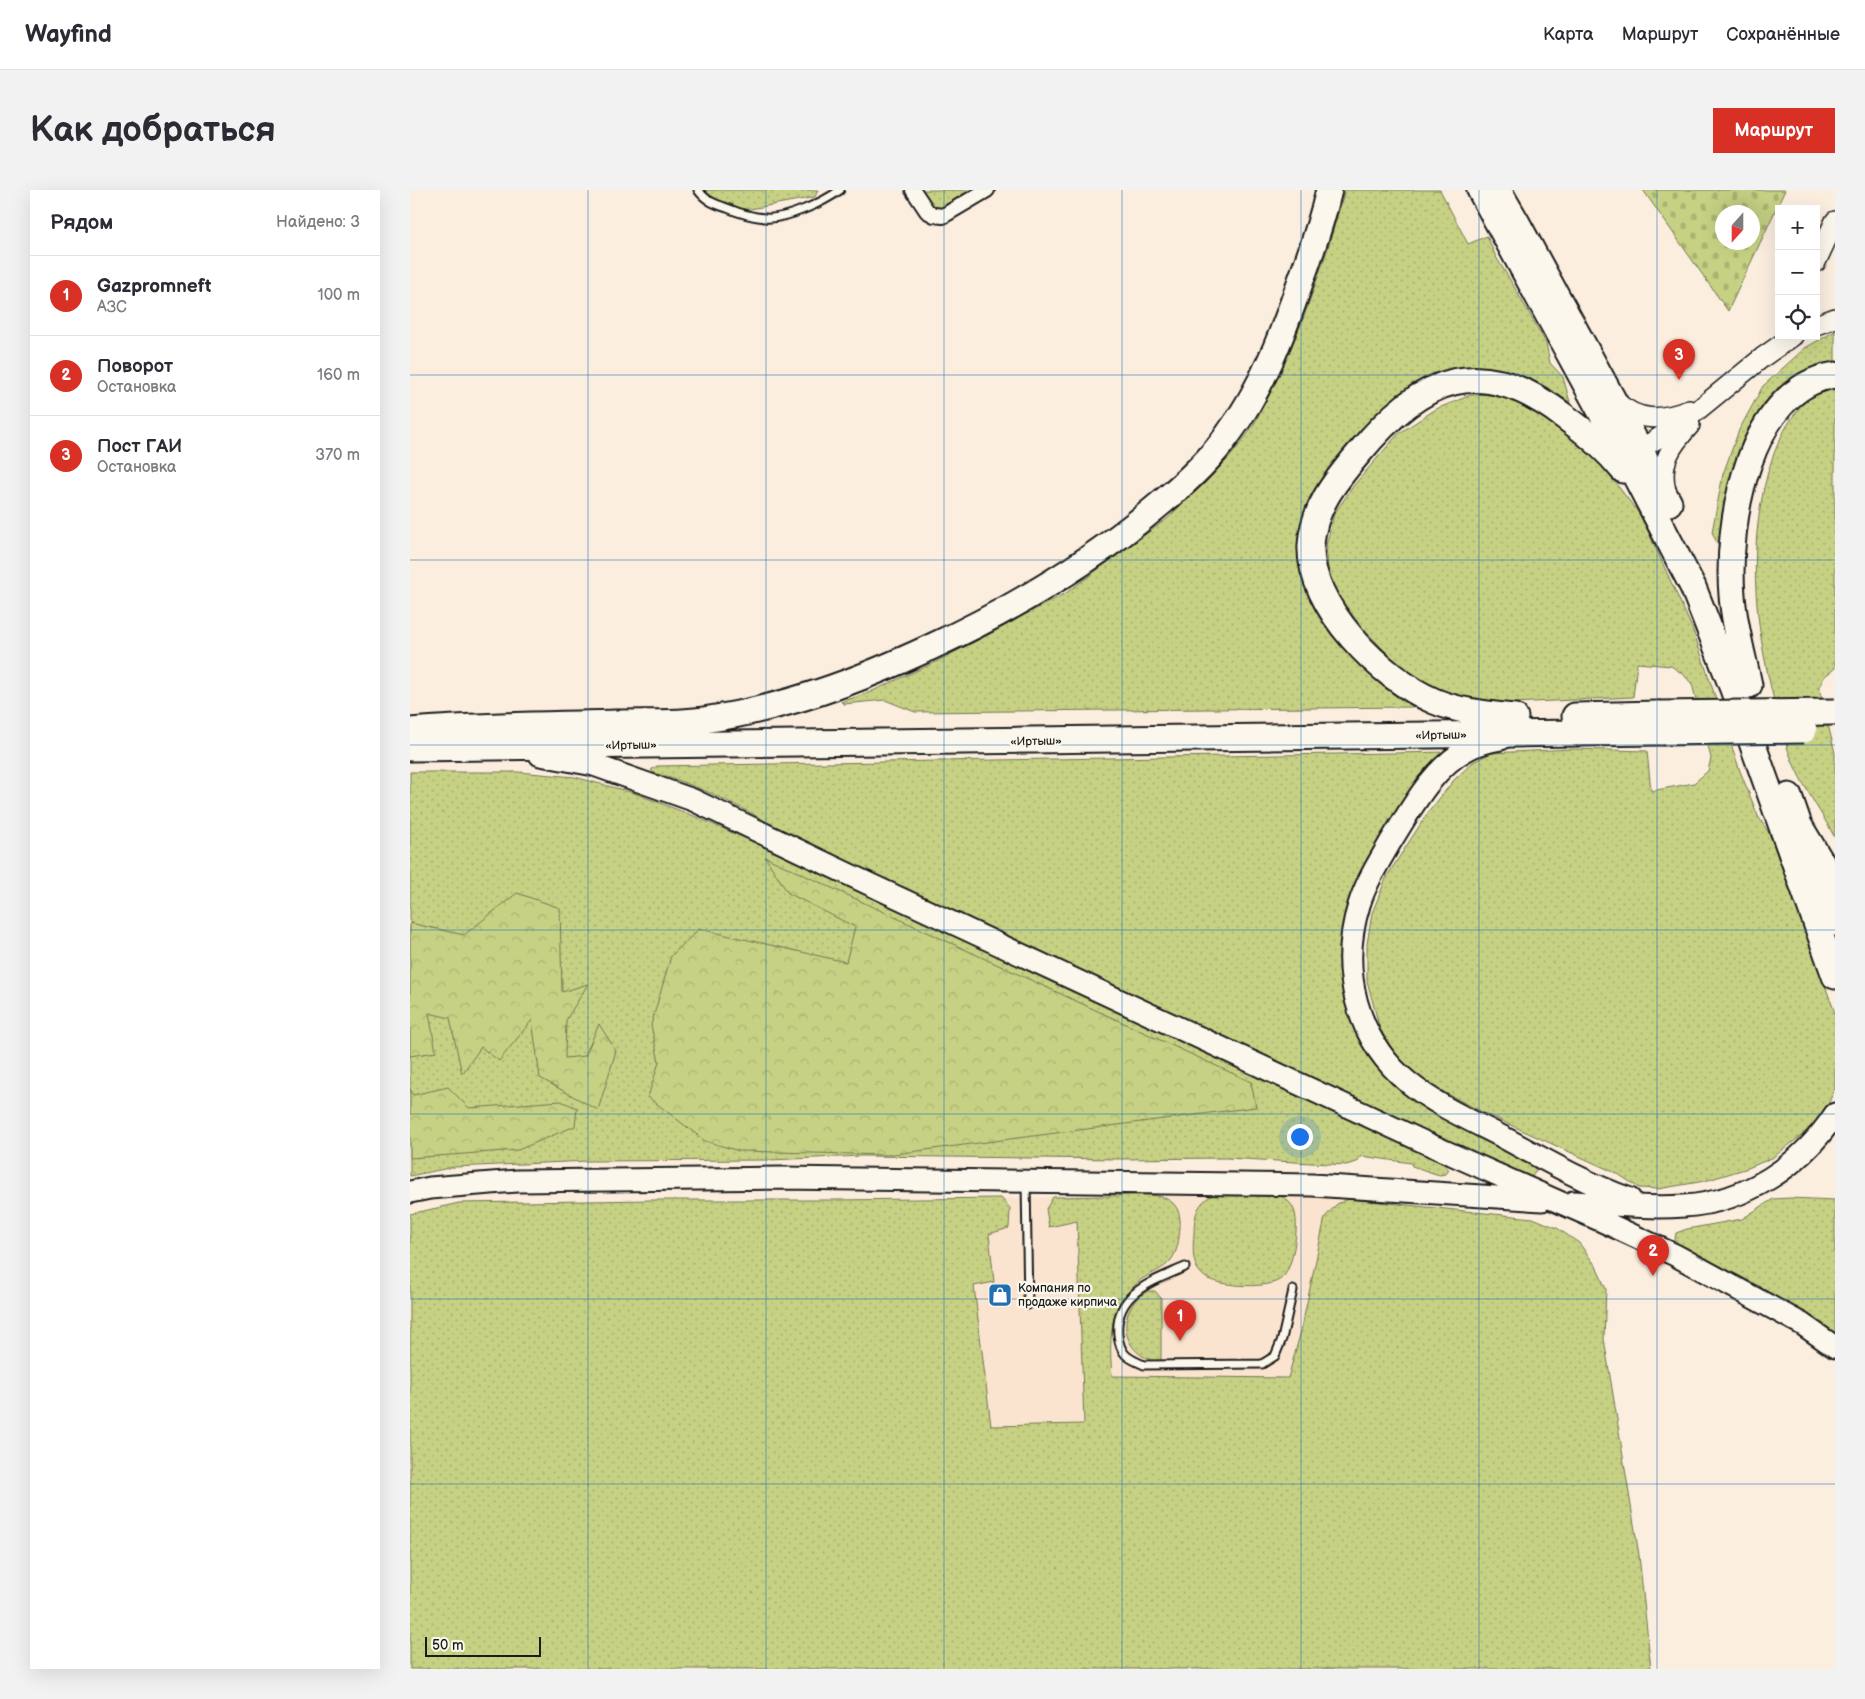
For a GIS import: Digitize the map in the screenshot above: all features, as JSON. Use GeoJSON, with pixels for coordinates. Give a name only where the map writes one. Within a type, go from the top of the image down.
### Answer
{"type":"FeatureCollection","features":[{"type":"Feature","properties":{"kind":"highway"},"geometry":{"type":"LineString","coordinates":[[410,731],[460,727],[700,721],[744,713],[790,702],[862,678],[972,627],[1047,587],[1106,547],[1148,514],[1189,477],[1228,435],[1258,387],[1284,328],[1308,261],[1329,190]]}},
{"type":"Feature","properties":{"kind":"highway"},"geometry":{"type":"LineString","coordinates":[[1480,190],[1634,453],[1661,506],[1709,582],[1749,685],[1799,825],[1835,884]]}},
{"type":"Feature","properties":{"kind":"highway"},"geometry":{"type":"LineString","coordinates":[[1498,190],[1615,401],[1634,453]]}},
{"type":"Feature","properties":{"kind":"highway"},"geometry":{"type":"LineString","coordinates":[[1749,685],[1735,621],[1732,595],[1733,541],[1740,492],[1763,432],[1781,406],[1804,387],[1816,380],[1835,375]]}},
{"type":"Feature","properties":{"kind":"highway"},"geometry":{"type":"LineString","coordinates":[[1515,717],[1475,712],[1433,700],[1391,674],[1361,646],[1340,622],[1321,591],[1312,561],[1313,531],[1323,502],[1332,486],[1380,430],[1415,400],[1449,382],[1464,379],[1482,379],[1516,388],[1536,397],[1581,428],[1661,506],[1734,690],[1835,976]]}},
{"type":"Feature","properties":{"kind":"highway"},"geometry":{"type":"LineString","coordinates":[[1660,723],[1835,712]]}},
{"type":"Feature","properties":{"kind":"highway","name":"«Иртыш»"},"geometry":{"type":"LineString","coordinates":[[410,736],[1515,717],[1660,723]]}},
{"type":"Feature","properties":{"kind":"highway"},"geometry":{"type":"LineString","coordinates":[[1660,723],[1835,729]]}},
{"type":"Feature","properties":{"kind":"highway","name":"«Иртыш»"},"geometry":{"type":"LineString","coordinates":[[410,748],[1060,741],[1534,733],[1660,723]]}},
{"type":"Feature","properties":{"kind":"main road"},"geometry":{"type":"LineString","coordinates":[[1534,733],[1507,737],[1469,749],[1447,764],[1414,804],[1374,869],[1359,904],[1351,944],[1350,964],[1356,1001],[1369,1036],[1378,1052],[1390,1066],[1417,1089],[1443,1106],[1584,1181],[1614,1194],[1654,1206]]}},
{"type":"Feature","properties":{"kind":"main road"},"geometry":{"type":"LineString","coordinates":[[410,754],[513,753],[566,758],[622,774],[693,800],[869,884],[1424,1142],[1675,1255],[1802,1324],[1835,1347]]}},
{"type":"Feature","properties":{"kind":"main road"},"geometry":{"type":"LineString","coordinates":[[1799,825],[1835,925]]}},
{"type":"Feature","properties":{"kind":"main road"},"geometry":{"type":"LineString","coordinates":[[410,1192],[430,1188],[517,1181],[782,1178],[1312,1185],[1559,1202],[1684,1206],[1711,1202],[1759,1184],[1782,1171],[1814,1144],[1835,1114]]}},
{"type":"Feature","properties":{"kind":"street"},"geometry":{"type":"LineString","coordinates":[[912,190],[927,212],[943,216],[987,190]]}},
{"type":"Feature","properties":{"kind":"street"},"geometry":{"type":"LineString","coordinates":[[1820,253],[1835,221]]}},
{"type":"Feature","properties":{"kind":"street"},"geometry":{"type":"LineString","coordinates":[[1820,324],[1835,318]]}},
{"type":"Feature","properties":{"kind":"street"},"geometry":{"type":"LineString","coordinates":[[1763,357],[1776,340]]}},
{"type":"Feature","properties":{"kind":"street"},"geometry":{"type":"LineString","coordinates":[[1634,453],[1682,423],[1763,357],[1788,340]]}},
{"type":"Feature","properties":{"kind":"street"},"geometry":{"type":"LineString","coordinates":[[1615,401],[1625,410],[1656,418],[1677,415],[1709,402]]}},
{"type":"Feature","properties":{"kind":"street"},"geometry":{"type":"LineString","coordinates":[[1661,506],[1666,458],[1681,435],[1709,402]]}},
{"type":"Feature","properties":{"kind":"lane"},"geometry":{"type":"LineString","coordinates":[[698,190],[708,201],[741,213],[767,218],[798,212],[832,196],[840,190]]}},
{"type":"Feature","properties":{"kind":"lane"},"geometry":{"type":"LineString","coordinates":[[1026,1182],[1028,1306]]}},
{"type":"Feature","properties":{"kind":"lane"},"geometry":{"type":"LineString","coordinates":[[1185,1266],[1141,1287],[1123,1304],[1117,1327],[1120,1348],[1130,1359],[1144,1364],[1262,1364],[1275,1356],[1282,1339],[1293,1290]]}},
{"type":"Feature","properties":{"kind":"shaded area"},"geometry":{"type":"Polygon","coordinates":[[[1215,1194],[1349,1199],[1337,1204],[1288,1379],[1112,1376],[1111,1330],[1119,1302],[1140,1280],[1163,1267],[1171,1260],[1176,1251],[1180,1219],[1177,1206],[1170,1199],[1162,1196],[1215,1194]]]}},
{"type":"Feature","properties":{"kind":"shaded area"},"geometry":{"type":"Polygon","coordinates":[[[1053,1197],[1046,1209],[1077,1221],[1084,1424],[991,1426],[974,1286],[994,1281],[989,1234],[1010,1208],[1001,1198],[1053,1197]]]}},
{"type":"Feature","properties":{"kind":"green space"},"geometry":{"type":"Polygon","coordinates":[[[697,190],[818,190],[815,197],[745,210],[697,192],[697,190]]]}},
{"type":"Feature","properties":{"kind":"green space"},"geometry":{"type":"Polygon","coordinates":[[[922,190],[971,190],[936,210],[922,190]]]}},
{"type":"Feature","properties":{"kind":"green space"},"geometry":{"type":"Polygon","coordinates":[[[1345,190],[1440,190],[1468,244],[1487,236],[1496,257],[1546,343],[1550,363],[1563,377],[1570,402],[1539,383],[1513,372],[1478,367],[1377,423],[1301,556],[1412,703],[1413,707],[915,712],[885,700],[844,704],[841,702],[868,693],[938,661],[1066,593],[1168,518],[1230,457],[1253,426],[1278,378],[1302,322],[1327,251],[1345,190]]]}},
{"type":"Feature","properties":{"kind":"green space"},"geometry":{"type":"Polygon","coordinates":[[[1643,190],[1785,190],[1778,205],[1775,205],[1775,211],[1760,243],[1760,205],[1715,205],[1715,250],[1757,250],[1728,311],[1643,190]]]}},
{"type":"Feature","properties":{"kind":"green space"},"geometry":{"type":"Polygon","coordinates":[[[1835,331],[1835,366],[1792,387],[1721,548],[1712,532],[1723,474],[1739,430],[1763,386],[1805,348],[1835,331]]]}},
{"type":"Feature","properties":{"kind":"green space"},"geometry":{"type":"Polygon","coordinates":[[[1831,388],[1835,388],[1835,668],[1824,677],[1819,688],[1835,753],[1835,838],[1801,779],[1786,744],[1764,657],[1759,627],[1755,565],[1761,503],[1768,472],[1778,443],[1793,416],[1807,400],[1831,388]]]}},
{"type":"Feature","properties":{"kind":"green space"},"geometry":{"type":"Polygon","coordinates":[[[1496,394],[1522,402],[1566,430],[1604,468],[1641,516],[1693,630],[1740,771],[1758,816],[1770,835],[1835,1013],[1835,1088],[1825,1112],[1801,1136],[1772,1158],[1748,1168],[1705,1181],[1658,1189],[1639,1188],[1618,1174],[1482,1112],[1421,1080],[1395,1053],[1380,1029],[1367,981],[1367,944],[1372,913],[1387,876],[1427,814],[1454,780],[1473,762],[1491,753],[1572,749],[1647,751],[1651,791],[1694,783],[1708,771],[1711,758],[1692,684],[1683,674],[1671,666],[1637,663],[1633,697],[1474,705],[1436,693],[1402,669],[1360,625],[1336,593],[1328,569],[1326,546],[1334,514],[1354,485],[1398,434],[1436,409],[1471,395],[1496,394]]]}},
{"type":"Feature","properties":{"kind":"green space"},"geometry":{"type":"Polygon","coordinates":[[[1449,752],[1355,891],[1369,1052],[1532,1164],[1536,1171],[1532,1177],[1517,1173],[1008,938],[793,837],[708,792],[654,773],[651,770],[657,766],[1449,752]]]}},
{"type":"Feature","properties":{"kind":"green space"},"geometry":{"type":"Polygon","coordinates":[[[410,772],[518,772],[575,777],[634,793],[751,841],[1430,1157],[1445,1165],[1449,1170],[1446,1174],[1439,1175],[1412,1166],[1411,1163],[1361,1156],[1357,1162],[1346,1165],[1226,1158],[1120,1159],[862,1156],[769,1160],[589,1161],[454,1167],[410,1176],[410,772]]]}},
{"type":"Feature","properties":{"kind":"green space"},"geometry":{"type":"Polygon","coordinates":[[[765,857],[1251,1082],[1256,1107],[887,1155],[739,1151],[705,1141],[648,1097],[659,1062],[651,1025],[671,956],[699,929],[846,962],[855,927],[788,893],[765,857]]]}},
{"type":"Feature","properties":{"kind":"green space"},"geometry":{"type":"Polygon","coordinates":[[[517,893],[560,908],[562,992],[588,984],[566,1020],[565,1058],[585,1056],[599,1024],[616,1051],[598,1110],[540,1078],[532,1020],[499,1061],[481,1047],[462,1074],[450,1018],[429,1013],[436,1052],[410,1056],[410,923],[464,935],[517,893]]]}},
{"type":"Feature","properties":{"kind":"green space"},"geometry":{"type":"Polygon","coordinates":[[[448,1087],[469,1108],[561,1101],[577,1108],[575,1126],[518,1150],[410,1158],[410,1089],[413,1095],[448,1087]]]}},
{"type":"Feature","properties":{"kind":"green space"},"geometry":{"type":"Polygon","coordinates":[[[1215,1194],[1281,1196],[1290,1203],[1295,1213],[1296,1237],[1289,1266],[1282,1278],[1267,1284],[1246,1286],[1208,1279],[1199,1271],[1195,1264],[1193,1252],[1196,1215],[1200,1205],[1215,1194]]]}},
{"type":"Feature","properties":{"kind":"green space"},"geometry":{"type":"Polygon","coordinates":[[[1145,1195],[1167,1199],[1174,1204],[1179,1214],[1180,1227],[1177,1249],[1171,1260],[1140,1281],[1119,1303],[1112,1330],[1112,1376],[1288,1378],[1301,1331],[1325,1217],[1337,1204],[1349,1199],[1533,1218],[1557,1228],[1579,1243],[1596,1266],[1606,1289],[1604,1339],[1639,1555],[1651,1669],[410,1669],[410,1214],[459,1203],[1001,1198],[1010,1208],[1009,1228],[989,1234],[994,1282],[974,1286],[991,1426],[1084,1424],[1077,1221],[1049,1227],[1046,1209],[1053,1197],[1145,1195]]]}},
{"type":"Feature","properties":{"kind":"green space"},"geometry":{"type":"Polygon","coordinates":[[[1773,1199],[1835,1200],[1835,1333],[1757,1285],[1678,1244],[1675,1239],[1676,1233],[1687,1229],[1742,1219],[1773,1199]]]}},
{"type":"Feature","properties":{"kind":"green space"},"geometry":{"type":"Polygon","coordinates":[[[1148,1291],[1155,1291],[1161,1298],[1161,1362],[1148,1359],[1137,1352],[1130,1343],[1126,1332],[1126,1321],[1130,1310],[1137,1299],[1148,1291]]]}},
{"type":"Feature","properties":{"kind":"place","name":"Пост ГАИ"},"geometry":{"type":"Point","coordinates":[1679,380]}},
{"type":"Feature","properties":{"kind":"place","name":"Поворот"},"geometry":{"type":"Point","coordinates":[1653,1276]}},
{"type":"Feature","properties":{"kind":"place","name":"Компания по продаже кирпича"},"geometry":{"type":"Point","coordinates":[1000,1295]}},
{"type":"Feature","properties":{"kind":"place","name":"Gazpromneft"},"geometry":{"type":"Point","coordinates":[1180,1341]}}]}
